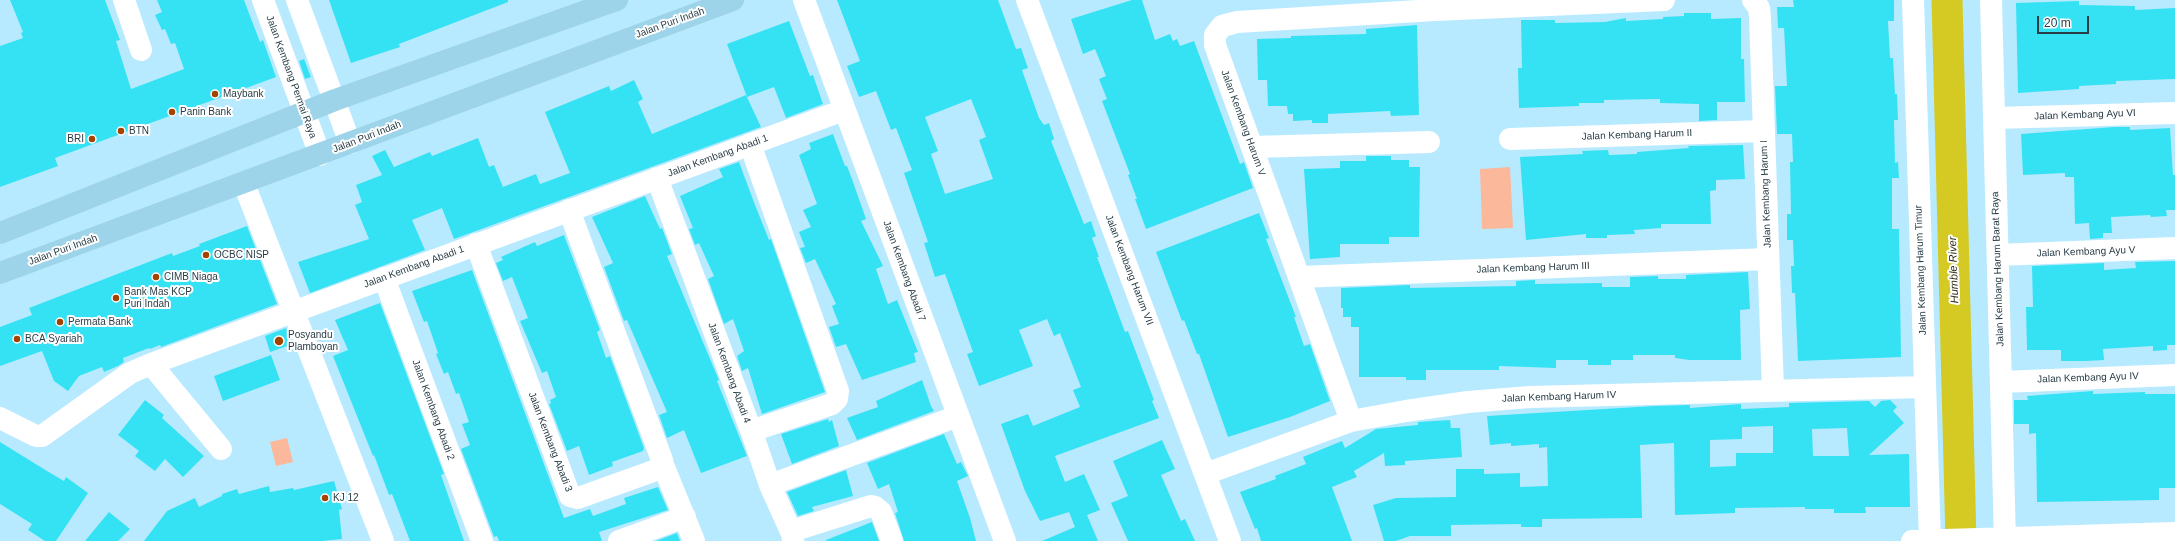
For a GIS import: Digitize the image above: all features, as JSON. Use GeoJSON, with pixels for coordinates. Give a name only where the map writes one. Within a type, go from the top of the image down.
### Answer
{"type":"FeatureCollection","features":[{"type":"Feature","properties":{"kind":"main road"},"geometry":{"type":"LineString","coordinates":[[0,233],[335,100],[617,0]]}},
{"type":"Feature","properties":{"kind":"main road","name":"Jalan Puri Indah"},"geometry":{"type":"LineString","coordinates":[[0,273],[244,184],[733,0]]}},
{"type":"Feature","properties":{"kind":"street"},"geometry":{"type":"LineString","coordinates":[[124,0],[141,50]]}},
{"type":"Feature","properties":{"kind":"street","name":"Jalan Kembang Permai Raya"},"geometry":{"type":"LineString","coordinates":[[263,0],[320,155]]}},
{"type":"Feature","properties":{"kind":"street"},"geometry":{"type":"LineString","coordinates":[[297,0],[350,143]]}},
{"type":"Feature","properties":{"kind":"street","name":"Jalan Kembang Abadi 7"},"geometry":{"type":"LineString","coordinates":[[804,0],[1005,541]]}},
{"type":"Feature","properties":{"kind":"street","name":"Jalan Kembang Harum VII"},"geometry":{"type":"LineString","coordinates":[[1027,0],[1230,541]]}},
{"type":"Feature","properties":{"kind":"street"},"geometry":{"type":"LineString","coordinates":[[1434,5],[1664,0]]}},
{"type":"Feature","properties":{"kind":"street","name":"Jalan Kembang Harum I"},"geometry":{"type":"LineString","coordinates":[[1752,0],[1759,8],[1760,17],[1773,390]]}},
{"type":"Feature","properties":{"kind":"street","name":"Jalan Kembang Harum Timur"},"geometry":{"type":"LineString","coordinates":[[1913,0],[1924,387],[1934,541]]}},
{"type":"Feature","properties":{"kind":"street","name":"Jalan Kembang Harum Barat Raya"},"geometry":{"type":"LineString","coordinates":[[1991,0],[2002,382],[2001,539]]}},
{"type":"Feature","properties":{"kind":"street","name":"Jalan Kembang Harum V"},"geometry":{"type":"LineString","coordinates":[[1351,421],[1215,45],[1215,35],[1222,26],[1237,22],[1434,5]]}},
{"type":"Feature","properties":{"kind":"street","name":"Jalan Kembang Abadi 1"},"geometry":{"type":"LineString","coordinates":[[0,418],[36,436],[42,436],[130,373],[151,364],[844,110]]}},
{"type":"Feature","properties":{"kind":"street","name":"Jalan Kembang Ayu VI"},"geometry":{"type":"LineString","coordinates":[[1994,118],[2175,113]]}},
{"type":"Feature","properties":{"kind":"street","name":"Jalan Kembang Harum II"},"geometry":{"type":"LineString","coordinates":[[1510,139],[1764,131]]}},
{"type":"Feature","properties":{"kind":"street"},"geometry":{"type":"LineString","coordinates":[[1252,147],[1429,142]]}},
{"type":"Feature","properties":{"kind":"street","name":"Jalan Kembang Abadi 4"},"geometry":{"type":"LineString","coordinates":[[657,178],[751,430],[832,404],[837,399],[838,391],[750,144]]}},
{"type":"Feature","properties":{"kind":"street"},"geometry":{"type":"LineString","coordinates":[[244,184],[383,541]]}},
{"type":"Feature","properties":{"kind":"street"},"geometry":{"type":"LineString","coordinates":[[569,210],[662,465],[694,541]]}},
{"type":"Feature","properties":{"kind":"street","name":"Jalan Kembang Abadi 3"},"geometry":{"type":"LineString","coordinates":[[476,244],[570,496],[578,498],[659,469],[662,465]]}},
{"type":"Feature","properties":{"kind":"street","name":"Jalan Kembang Ayu V"},"geometry":{"type":"LineString","coordinates":[[1998,255],[2175,248]]}},
{"type":"Feature","properties":{"kind":"street","name":"Jalan Kembang Harum III"},"geometry":{"type":"LineString","coordinates":[[1299,277],[1768,259]]}},
{"type":"Feature","properties":{"kind":"street","name":"Jalan Kembang Abadi 2"},"geometry":{"type":"LineString","coordinates":[[384,278],[482,541]]}},
{"type":"Feature","properties":{"kind":"street"},"geometry":{"type":"LineString","coordinates":[[151,364],[221,449]]}},
{"type":"Feature","properties":{"kind":"street","name":"Jalan Kembang Ayu IV"},"geometry":{"type":"LineString","coordinates":[[2002,382],[2175,375]]}},
{"type":"Feature","properties":{"kind":"street","name":"Jalan Kembang Harum IV"},"geometry":{"type":"LineString","coordinates":[[1205,474],[1351,421],[1476,401],[1530,397],[1924,387]]}},
{"type":"Feature","properties":{"kind":"street"},"geometry":{"type":"LineString","coordinates":[[770,485],[958,416]]}},
{"type":"Feature","properties":{"kind":"street"},"geometry":{"type":"LineString","coordinates":[[751,430],[770,485],[793,537]]}},
{"type":"Feature","properties":{"kind":"street"},"geometry":{"type":"LineString","coordinates":[[793,537],[798,529],[871,506],[878,508],[881,512],[892,541]]}},
{"type":"Feature","properties":{"kind":"street"},"geometry":{"type":"LineString","coordinates":[[619,541],[685,517]]}},
{"type":"Feature","properties":{"kind":"street"},"geometry":{"type":"LineString","coordinates":[[1912,541],[2175,533]]}},
{"type":"Feature","properties":{"kind":"shaded area"},"geometry":{"type":"Polygon","coordinates":[[[1510,167],[1513,228],[1482,229],[1480,169],[1510,167]]]}},
{"type":"Feature","properties":{"kind":"shaded area"},"geometry":{"type":"Polygon","coordinates":[[[287,438],[293,462],[276,466],[270,442],[287,438]]]}},
{"type":"Feature","properties":{"kind":"building"},"geometry":{"type":"Polygon","coordinates":[[[10,0],[105,0],[120,40],[116,41],[131,89],[184,69],[175,43],[171,44],[165,29],[162,30],[155,15],[162,12],[157,0],[244,0],[260,42],[263,40],[276,77],[55,158],[58,166],[0,187],[0,46],[23,38],[21,33],[23,32],[10,0]]]}},
{"type":"Feature","properties":{"kind":"building"},"geometry":{"type":"Polygon","coordinates":[[[329,0],[508,0],[508,2],[399,44],[400,47],[351,63],[329,0]]]}},
{"type":"Feature","properties":{"kind":"building"},"geometry":{"type":"Polygon","coordinates":[[[837,0],[998,0],[1016,49],[1021,48],[1028,68],[1022,70],[1039,118],[1044,125],[1049,123],[1054,139],[1051,141],[1084,224],[1091,221],[1096,236],[1092,238],[1099,257],[1097,257],[1125,332],[1128,331],[1154,400],[1152,401],[1159,418],[1055,456],[1065,482],[1084,474],[1100,510],[1087,515],[1098,541],[1042,541],[1075,527],[1069,512],[1040,521],[1025,491],[1001,424],[1028,414],[1033,426],[1080,407],[1073,390],[1081,387],[1060,333],[1054,336],[1047,319],[1019,330],[1033,366],[979,386],[967,354],[973,352],[945,274],[935,277],[924,243],[928,242],[904,173],[912,170],[896,128],[891,130],[876,91],[859,97],[847,66],[860,61],[837,0]],[[971,99],[925,117],[938,151],[931,154],[945,194],[993,179],[979,140],[986,137],[971,99]]]}},
{"type":"Feature","properties":{"kind":"building"},"geometry":{"type":"Polygon","coordinates":[[[1132,0],[1142,0],[1155,40],[1170,34],[1173,41],[1177,39],[1180,46],[1194,41],[1240,164],[1244,162],[1253,188],[1146,229],[1128,175],[1130,174],[1102,101],[1107,99],[1099,79],[1106,76],[1095,49],[1083,54],[1071,19],[1132,0]]]}},
{"type":"Feature","properties":{"kind":"building"},"geometry":{"type":"Polygon","coordinates":[[[1793,0],[1894,0],[1894,21],[1888,21],[1890,58],[1893,58],[1895,94],[1897,94],[1898,120],[1894,120],[1895,163],[1898,162],[1899,178],[1892,178],[1892,229],[1899,229],[1901,357],[1798,361],[1795,293],[1792,293],[1791,266],[1794,266],[1793,240],[1787,240],[1787,214],[1791,214],[1790,162],[1793,162],[1792,134],[1777,134],[1775,86],[1787,86],[1784,28],[1778,28],[1777,7],[1794,7],[1793,0]]]}},
{"type":"Feature","properties":{"kind":"building"},"geometry":{"type":"Polygon","coordinates":[[[2079,1],[2079,5],[2135,6],[2135,10],[2175,8],[2175,79],[2116,81],[2116,84],[2079,86],[2079,89],[2018,93],[2016,3],[2079,1]]]}},
{"type":"Feature","properties":{"kind":"building"},"geometry":{"type":"Polygon","coordinates":[[[1684,13],[1711,13],[1711,19],[1741,18],[1741,59],[1744,59],[1745,102],[1717,102],[1717,120],[1699,121],[1699,104],[1660,103],[1660,99],[1604,100],[1604,103],[1579,103],[1579,106],[1519,108],[1518,68],[1522,68],[1521,20],[1555,20],[1555,23],[1605,22],[1626,18],[1626,21],[1663,19],[1663,17],[1684,16],[1684,13]]]}},
{"type":"Feature","properties":{"kind":"building"},"geometry":{"type":"Polygon","coordinates":[[[789,21],[810,76],[813,75],[823,104],[786,118],[774,87],[747,97],[727,44],[789,21]]]}},
{"type":"Feature","properties":{"kind":"building"},"geometry":{"type":"Polygon","coordinates":[[[1417,25],[1419,115],[1391,116],[1390,111],[1328,114],[1328,123],[1312,123],[1312,120],[1293,121],[1293,114],[1288,114],[1287,106],[1268,106],[1267,80],[1258,80],[1257,39],[1291,38],[1291,36],[1366,34],[1366,29],[1417,25]]]}},
{"type":"Feature","properties":{"kind":"building"},"geometry":{"type":"Polygon","coordinates":[[[304,59],[311,77],[305,79],[299,61],[304,59]]]}},
{"type":"Feature","properties":{"kind":"building"},"geometry":{"type":"Polygon","coordinates":[[[634,80],[643,99],[638,102],[652,134],[746,95],[761,127],[454,239],[442,208],[412,220],[425,250],[310,293],[298,262],[369,239],[355,205],[362,202],[356,185],[382,175],[372,156],[385,150],[394,167],[430,152],[432,156],[478,138],[489,167],[494,165],[503,187],[536,174],[540,184],[570,173],[545,112],[609,86],[611,91],[634,80]]]}},
{"type":"Feature","properties":{"kind":"building"},"geometry":{"type":"Polygon","coordinates":[[[2130,127],[2130,130],[2170,128],[2173,175],[2175,175],[2175,210],[2166,210],[2167,216],[2151,217],[2150,215],[2111,217],[2112,233],[2103,233],[2103,238],[2090,239],[2089,223],[2075,224],[2074,177],[2065,177],[2065,173],[2023,175],[2021,134],[2130,127]]]}},
{"type":"Feature","properties":{"kind":"building"},"geometry":{"type":"Polygon","coordinates":[[[833,134],[845,166],[847,166],[866,219],[861,221],[883,266],[876,269],[888,304],[897,300],[918,352],[914,353],[916,362],[862,380],[846,344],[836,347],[829,327],[839,324],[832,306],[836,304],[815,259],[806,263],[800,248],[805,247],[799,232],[811,227],[803,210],[817,204],[799,155],[811,149],[809,143],[833,134]]]}},
{"type":"Feature","properties":{"kind":"building"},"geometry":{"type":"Polygon","coordinates":[[[1743,145],[1745,179],[1716,180],[1716,190],[1710,191],[1711,224],[1661,224],[1661,228],[1634,230],[1635,234],[1607,235],[1607,238],[1586,238],[1586,234],[1526,240],[1520,157],[1583,154],[1582,151],[1608,150],[1609,155],[1637,154],[1637,152],[1689,148],[1688,146],[1743,145]]]}},
{"type":"Feature","properties":{"kind":"building"},"geometry":{"type":"Polygon","coordinates":[[[1366,156],[1391,156],[1391,160],[1409,160],[1409,167],[1420,167],[1419,237],[1389,237],[1389,244],[1340,244],[1340,257],[1310,259],[1304,169],[1340,168],[1340,161],[1366,161],[1366,156]]]}},
{"type":"Feature","properties":{"kind":"building"},"geometry":{"type":"Polygon","coordinates":[[[739,162],[769,240],[771,239],[825,392],[762,414],[748,368],[742,371],[737,356],[744,351],[733,319],[724,324],[708,279],[714,276],[699,243],[695,245],[689,229],[693,228],[680,196],[723,177],[719,169],[739,162]]]}},
{"type":"Feature","properties":{"kind":"building"},"geometry":{"type":"Polygon","coordinates":[[[645,196],[660,229],[662,228],[672,254],[667,256],[719,380],[717,381],[747,456],[701,473],[684,430],[667,438],[659,415],[667,412],[627,320],[624,321],[604,267],[613,263],[592,217],[645,196]]]}},
{"type":"Feature","properties":{"kind":"building"},"geometry":{"type":"Polygon","coordinates":[[[1259,213],[1269,238],[1266,239],[1296,317],[1294,317],[1304,346],[1310,344],[1330,401],[1290,417],[1228,437],[1199,354],[1197,354],[1184,320],[1182,321],[1156,252],[1259,213]]]}},
{"type":"Feature","properties":{"kind":"building"},"geometry":{"type":"Polygon","coordinates":[[[247,226],[277,304],[161,347],[160,345],[150,349],[149,348],[123,358],[124,362],[104,372],[102,367],[79,376],[68,391],[54,381],[42,351],[0,366],[0,327],[32,315],[29,308],[172,253],[173,256],[200,246],[199,244],[247,226]]]}},
{"type":"Feature","properties":{"kind":"building"},"geometry":{"type":"Polygon","coordinates":[[[564,235],[600,330],[597,332],[606,358],[610,356],[644,448],[643,451],[612,462],[613,466],[589,475],[579,446],[567,451],[549,404],[551,403],[550,400],[556,397],[547,371],[542,373],[520,321],[528,318],[512,277],[503,281],[496,263],[503,260],[501,257],[535,242],[537,246],[564,235]]]}},
{"type":"Feature","properties":{"kind":"building"},"geometry":{"type":"Polygon","coordinates":[[[2175,261],[2175,345],[2167,345],[2167,350],[2153,351],[2153,346],[2103,349],[2104,360],[2061,361],[2061,350],[2027,350],[2026,307],[2033,307],[2032,266],[2104,263],[2104,270],[2136,268],[2135,262],[2175,261]]]}},
{"type":"Feature","properties":{"kind":"building"},"geometry":{"type":"Polygon","coordinates":[[[472,270],[564,518],[590,509],[593,516],[626,504],[624,498],[658,487],[668,510],[599,532],[602,541],[499,541],[497,536],[494,537],[461,449],[470,445],[462,424],[469,422],[459,393],[456,394],[448,372],[444,374],[436,354],[438,353],[427,321],[424,322],[412,291],[472,270]]]}},
{"type":"Feature","properties":{"kind":"building"},"geometry":{"type":"Polygon","coordinates":[[[1748,272],[1750,309],[1740,310],[1741,360],[1689,360],[1675,358],[1675,355],[1633,355],[1633,360],[1611,360],[1611,365],[1588,365],[1588,360],[1556,360],[1556,368],[1499,366],[1499,370],[1426,370],[1426,380],[1406,380],[1406,377],[1359,377],[1359,327],[1351,327],[1351,317],[1343,317],[1343,308],[1341,308],[1341,288],[1410,285],[1410,288],[1516,286],[1516,281],[1535,280],[1535,284],[1602,283],[1602,287],[1630,287],[1630,277],[1658,276],[1658,279],[1686,279],[1686,275],[1748,272]]]}},
{"type":"Feature","properties":{"kind":"building"},"geometry":{"type":"Polygon","coordinates":[[[380,303],[444,474],[441,475],[464,541],[410,541],[392,494],[389,495],[333,356],[348,350],[335,320],[380,303]]]}},
{"type":"Feature","properties":{"kind":"building","name":"Posyandu Plamboyan"},"geometry":{"type":"Polygon","coordinates":[[[286,328],[293,344],[270,352],[265,336],[286,328]]]}},
{"type":"Feature","properties":{"kind":"building"},"geometry":{"type":"Polygon","coordinates":[[[271,355],[280,380],[223,401],[214,376],[271,355]]]}},
{"type":"Feature","properties":{"kind":"building"},"geometry":{"type":"Polygon","coordinates":[[[922,380],[934,411],[857,440],[847,418],[878,407],[876,401],[922,380]]]}},
{"type":"Feature","properties":{"kind":"building"},"geometry":{"type":"Polygon","coordinates":[[[2093,391],[2093,394],[2145,392],[2145,394],[2175,394],[2175,488],[2159,488],[2159,500],[2037,502],[2036,433],[2029,434],[2029,424],[2014,424],[2014,400],[2028,400],[2027,396],[2093,391]]]}},
{"type":"Feature","properties":{"kind":"building"},"geometry":{"type":"Polygon","coordinates":[[[145,400],[164,415],[162,418],[204,456],[183,477],[165,459],[155,471],[135,456],[139,451],[118,435],[145,400]]]}},
{"type":"Feature","properties":{"kind":"building"},"geometry":{"type":"Polygon","coordinates":[[[1890,400],[1897,407],[1893,411],[1904,423],[1869,455],[1909,454],[1910,507],[1865,507],[1866,513],[1834,513],[1834,509],[1805,509],[1805,507],[1735,508],[1735,513],[1675,515],[1674,443],[1640,445],[1642,518],[1542,519],[1542,527],[1521,527],[1521,524],[1451,525],[1451,536],[1410,536],[1396,541],[1384,541],[1373,505],[1396,498],[1456,497],[1456,469],[1484,469],[1484,474],[1520,473],[1520,487],[1548,486],[1547,447],[1539,448],[1539,444],[1511,446],[1511,443],[1490,445],[1487,416],[1690,405],[1690,408],[1741,404],[1741,409],[1789,407],[1789,403],[1869,401],[1875,407],[1881,401],[1890,400]],[[1773,426],[1742,427],[1742,439],[1710,440],[1710,467],[1736,466],[1736,453],[1773,453],[1773,426]],[[1847,428],[1812,429],[1813,456],[1849,456],[1847,428]]]}},
{"type":"Feature","properties":{"kind":"building"},"geometry":{"type":"Polygon","coordinates":[[[828,419],[829,422],[832,420],[839,446],[792,464],[781,434],[828,419]]]}},
{"type":"Feature","properties":{"kind":"building"},"geometry":{"type":"Polygon","coordinates":[[[1450,420],[1451,428],[1460,428],[1462,457],[1405,461],[1405,465],[1385,466],[1384,453],[1354,471],[1357,477],[1332,487],[1352,541],[1261,541],[1257,528],[1255,529],[1240,492],[1276,479],[1275,476],[1306,464],[1303,457],[1342,441],[1345,448],[1376,429],[1418,425],[1418,422],[1450,420]]]}},
{"type":"Feature","properties":{"kind":"building"},"geometry":{"type":"Polygon","coordinates":[[[944,434],[957,464],[961,462],[968,476],[957,481],[970,518],[976,541],[904,541],[895,513],[898,512],[889,484],[878,489],[867,463],[944,434]]]}},
{"type":"Feature","properties":{"kind":"building"},"geometry":{"type":"Polygon","coordinates":[[[1162,440],[1175,469],[1161,475],[1181,521],[1185,519],[1195,541],[1128,541],[1111,503],[1128,496],[1113,461],[1162,440]]]}},
{"type":"Feature","properties":{"kind":"building"},"geometry":{"type":"Polygon","coordinates":[[[0,442],[64,481],[66,477],[88,493],[56,541],[45,541],[28,530],[32,524],[0,504],[0,442]]]}},
{"type":"Feature","properties":{"kind":"building"},"geometry":{"type":"Polygon","coordinates":[[[846,470],[853,496],[812,507],[814,511],[798,516],[787,492],[846,470]]]}},
{"type":"Feature","properties":{"kind":"building"},"geometry":{"type":"Polygon","coordinates":[[[334,481],[342,509],[339,510],[342,539],[322,541],[144,541],[167,511],[195,498],[199,507],[222,496],[222,494],[237,489],[239,494],[269,486],[270,492],[293,488],[294,490],[334,481]]]}},
{"type":"Feature","properties":{"kind":"building"},"geometry":{"type":"Polygon","coordinates":[[[109,512],[130,529],[118,541],[85,541],[109,512]]]}},
{"type":"Feature","properties":{"kind":"building"},"geometry":{"type":"Polygon","coordinates":[[[872,522],[879,541],[826,541],[826,540],[872,522]]]}},
{"type":"Feature","properties":{"kind":"building"},"geometry":{"type":"Polygon","coordinates":[[[677,533],[680,541],[656,541],[677,533]]]}},
{"type":"Feature","properties":{"kind":"waterway","name":"Humble River"},"geometry":{"type":"LineString","coordinates":[[1947,0],[1961,541]]}},
{"type":"Feature","properties":{"kind":"place","name":"Maybank"},"geometry":{"type":"Point","coordinates":[215,94]}},
{"type":"Feature","properties":{"kind":"place","name":"Panin Bank"},"geometry":{"type":"Point","coordinates":[172,112]}},
{"type":"Feature","properties":{"kind":"place","name":"BTN"},"geometry":{"type":"Point","coordinates":[121,131]}},
{"type":"Feature","properties":{"kind":"place","name":"BRI"},"geometry":{"type":"Point","coordinates":[92,139]}},
{"type":"Feature","properties":{"kind":"place","name":"OCBC NISP"},"geometry":{"type":"Point","coordinates":[206,255]}},
{"type":"Feature","properties":{"kind":"place","name":"CIMB Niaga"},"geometry":{"type":"Point","coordinates":[156,277]}},
{"type":"Feature","properties":{"kind":"place","name":"Bank Mas KCP Puri Indah"},"geometry":{"type":"Point","coordinates":[116,298]}},
{"type":"Feature","properties":{"kind":"place","name":"Permata Bank"},"geometry":{"type":"Point","coordinates":[60,322]}},
{"type":"Feature","properties":{"kind":"place","name":"BCA Syariah"},"geometry":{"type":"Point","coordinates":[17,339]}},
{"type":"Feature","properties":{"kind":"place","name":"Posyandu Plamboyan"},"geometry":{"type":"Point","coordinates":[279,341]}},
{"type":"Feature","properties":{"kind":"place","name":"KJ 12"},"geometry":{"type":"Point","coordinates":[325,498]}}]}
